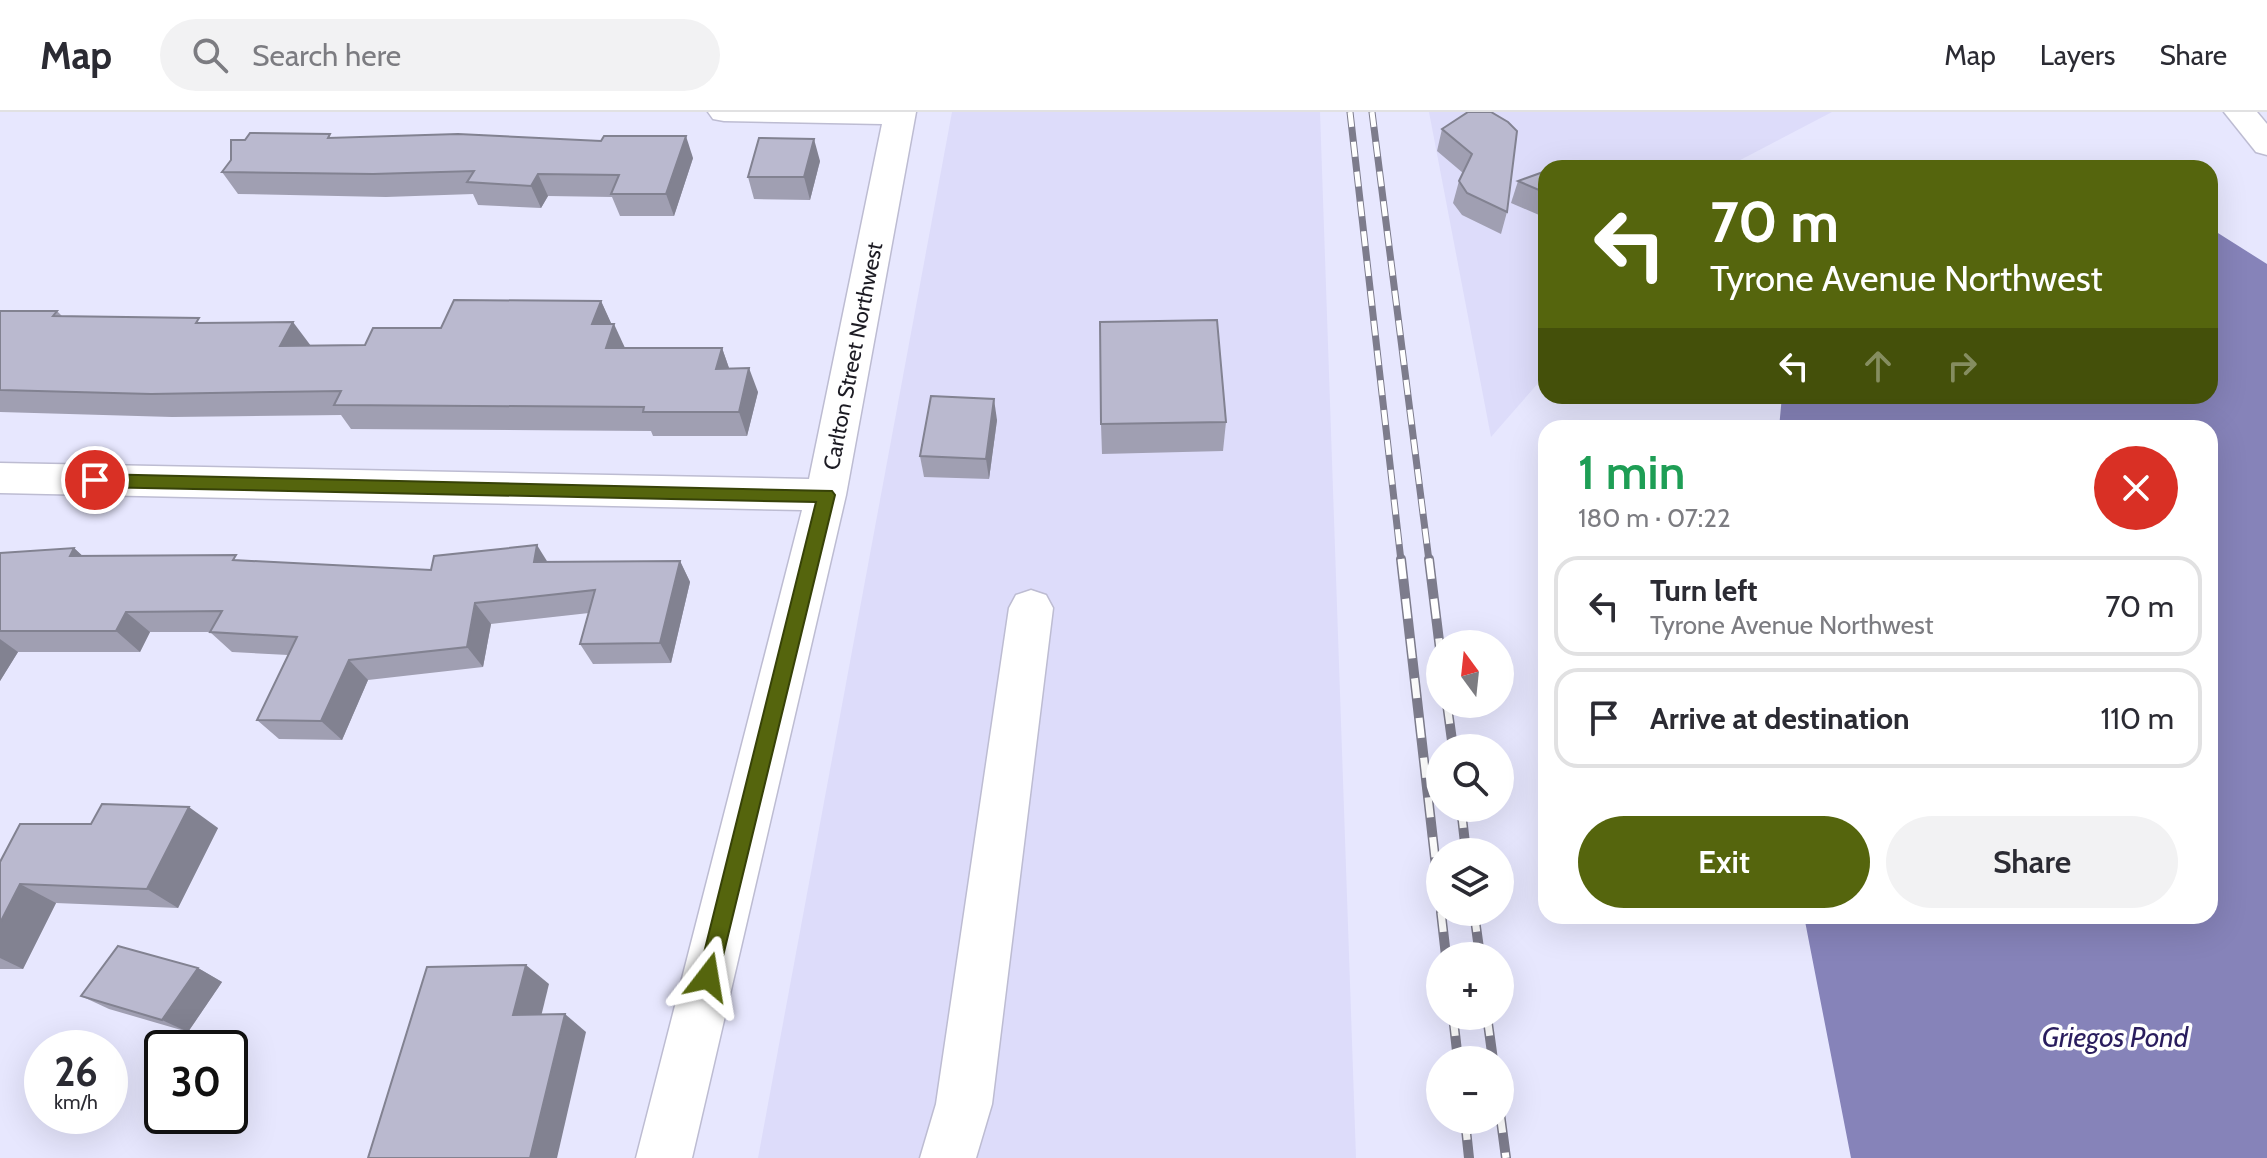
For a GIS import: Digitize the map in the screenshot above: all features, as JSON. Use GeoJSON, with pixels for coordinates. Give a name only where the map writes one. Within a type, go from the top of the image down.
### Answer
{"type":"FeatureCollection","features":[{"type":"Feature","properties":{"kind":"street"},"geometry":{"type":"LineString","coordinates":[[724,112],[900,114]]}},
{"type":"Feature","properties":{"kind":"street"},"geometry":{"type":"LineString","coordinates":[[2240,112],[2267,145]]}},
{"type":"Feature","properties":{"kind":"street","name":"Carlton Street Northwest"},"geometry":{"type":"LineString","coordinates":[[664,1158],[826,495],[900,114]]}},
{"type":"Feature","properties":{"kind":"street"},"geometry":{"type":"LineString","coordinates":[[0,478],[826,495]]}},
{"type":"Feature","properties":{"kind":"street"},"geometry":{"type":"LineString","coordinates":[[948,1158],[964,1104],[1031,608]]}},
{"type":"Feature","properties":{"kind":"shaded area"},"geometry":{"type":"Polygon","coordinates":[[[952,112],[1320,112],[1356,1158],[758,1158],[952,112]]]}},
{"type":"Feature","properties":{"kind":"shaded area"},"geometry":{"type":"Polygon","coordinates":[[[1429,112],[1832,112],[1740,160],[1538,160],[1538,383],[1491,437],[1429,112]]]}},
{"type":"Feature","properties":{"kind":"water","name":"Griegos Pond"},"geometry":{"type":"Polygon","coordinates":[[[2218,233],[2267,264],[2267,1158],[1851,1158],[1806,924],[2218,924],[2218,420],[1780,420],[1781,404],[2218,404],[2218,233]]]}},
{"type":"Feature","properties":{"kind":"building"},"geometry":{"type":"Polygon","coordinates":[[[1468,112],[1491,112],[1517,131],[1507,212],[1467,193],[1459,181],[1472,154],[1442,129],[1468,112]]]}},
{"type":"Feature","properties":{"kind":"building"},"geometry":{"type":"Polygon","coordinates":[[[250,133],[330,134],[328,138],[458,134],[601,141],[604,136],[686,136],[666,194],[611,194],[619,175],[538,174],[531,186],[467,182],[474,171],[373,174],[222,172],[231,160],[231,140],[245,140],[250,133]]]}},
{"type":"Feature","properties":{"kind":"building"},"geometry":{"type":"Polygon","coordinates":[[[759,138],[814,139],[804,177],[748,177],[759,138]]]}},
{"type":"Feature","properties":{"kind":"building"},"geometry":{"type":"Polygon","coordinates":[[[1538,174],[1538,190],[1518,181],[1538,174]]]}},
{"type":"Feature","properties":{"kind":"building"},"geometry":{"type":"Polygon","coordinates":[[[454,300],[601,301],[592,324],[614,324],[606,348],[722,348],[716,369],[749,368],[739,412],[643,412],[644,407],[334,405],[341,391],[151,394],[0,390],[0,311],[57,311],[53,316],[199,318],[196,323],[293,322],[280,346],[365,345],[373,328],[441,328],[454,300]]]}},
{"type":"Feature","properties":{"kind":"building"},"geometry":{"type":"Polygon","coordinates":[[[1217,320],[1226,422],[1101,424],[1100,322],[1217,320]]]}},
{"type":"Feature","properties":{"kind":"building"},"geometry":{"type":"Polygon","coordinates":[[[931,396],[994,399],[986,459],[920,456],[931,396]]]}},
{"type":"Feature","properties":{"kind":"building"},"geometry":{"type":"Polygon","coordinates":[[[537,545],[534,562],[680,561],[660,643],[580,644],[595,590],[475,603],[467,647],[349,660],[321,721],[257,720],[297,637],[210,632],[222,611],[126,612],[116,631],[0,631],[0,553],[74,548],[70,556],[236,555],[233,560],[431,570],[434,556],[537,545]]]}},
{"type":"Feature","properties":{"kind":"building"},"geometry":{"type":"Polygon","coordinates":[[[102,804],[189,807],[147,889],[20,884],[0,923],[0,862],[20,824],[91,824],[102,804]]]}},
{"type":"Feature","properties":{"kind":"building"},"geometry":{"type":"Polygon","coordinates":[[[118,946],[198,968],[162,1020],[81,996],[118,946]]]}},
{"type":"Feature","properties":{"kind":"building"},"geometry":{"type":"Polygon","coordinates":[[[526,965],[513,1015],[565,1014],[530,1158],[368,1158],[427,967],[526,965]]]}},
{"type":"Feature","properties":{"kind":"railway"},"geometry":{"type":"LineString","coordinates":[[1350,112],[1401,561]]}},
{"type":"Feature","properties":{"kind":"railway"},"geometry":{"type":"LineString","coordinates":[[1372,112],[1429,561]]}},
{"type":"Feature","properties":{"kind":"railway"},"geometry":{"type":"LineString","coordinates":[[1401,559],[1433,838]]}},
{"type":"Feature","properties":{"kind":"railway"},"geometry":{"type":"LineString","coordinates":[[1429,559],[1438,630]]}},
{"type":"Feature","properties":{"kind":"railway"},"geometry":{"type":"LineString","coordinates":[[1449,718],[1451,734]]}},
{"type":"Feature","properties":{"kind":"railway"},"geometry":{"type":"LineString","coordinates":[[1463,822],[1464,838]]}},
{"type":"Feature","properties":{"kind":"railway"},"geometry":{"type":"LineString","coordinates":[[1443,926],[1444,942]]}},
{"type":"Feature","properties":{"kind":"railway"},"geometry":{"type":"LineString","coordinates":[[1476,926],[1478,942]]}},
{"type":"Feature","properties":{"kind":"railway"},"geometry":{"type":"LineString","coordinates":[[1455,1030],[1456,1046]]}},
{"type":"Feature","properties":{"kind":"railway"},"geometry":{"type":"LineString","coordinates":[[1489,1030],[1491,1046]]}},
{"type":"Feature","properties":{"kind":"railway"},"geometry":{"type":"LineString","coordinates":[[1466,1134],[1469,1158]]}},
{"type":"Feature","properties":{"kind":"railway"},"geometry":{"type":"LineString","coordinates":[[1503,1134],[1506,1158]]}},
{"type":"Feature","properties":{"kind":"route"},"geometry":{"type":"LineString","coordinates":[[95,480],[826,495],[708,977]]}}]}
